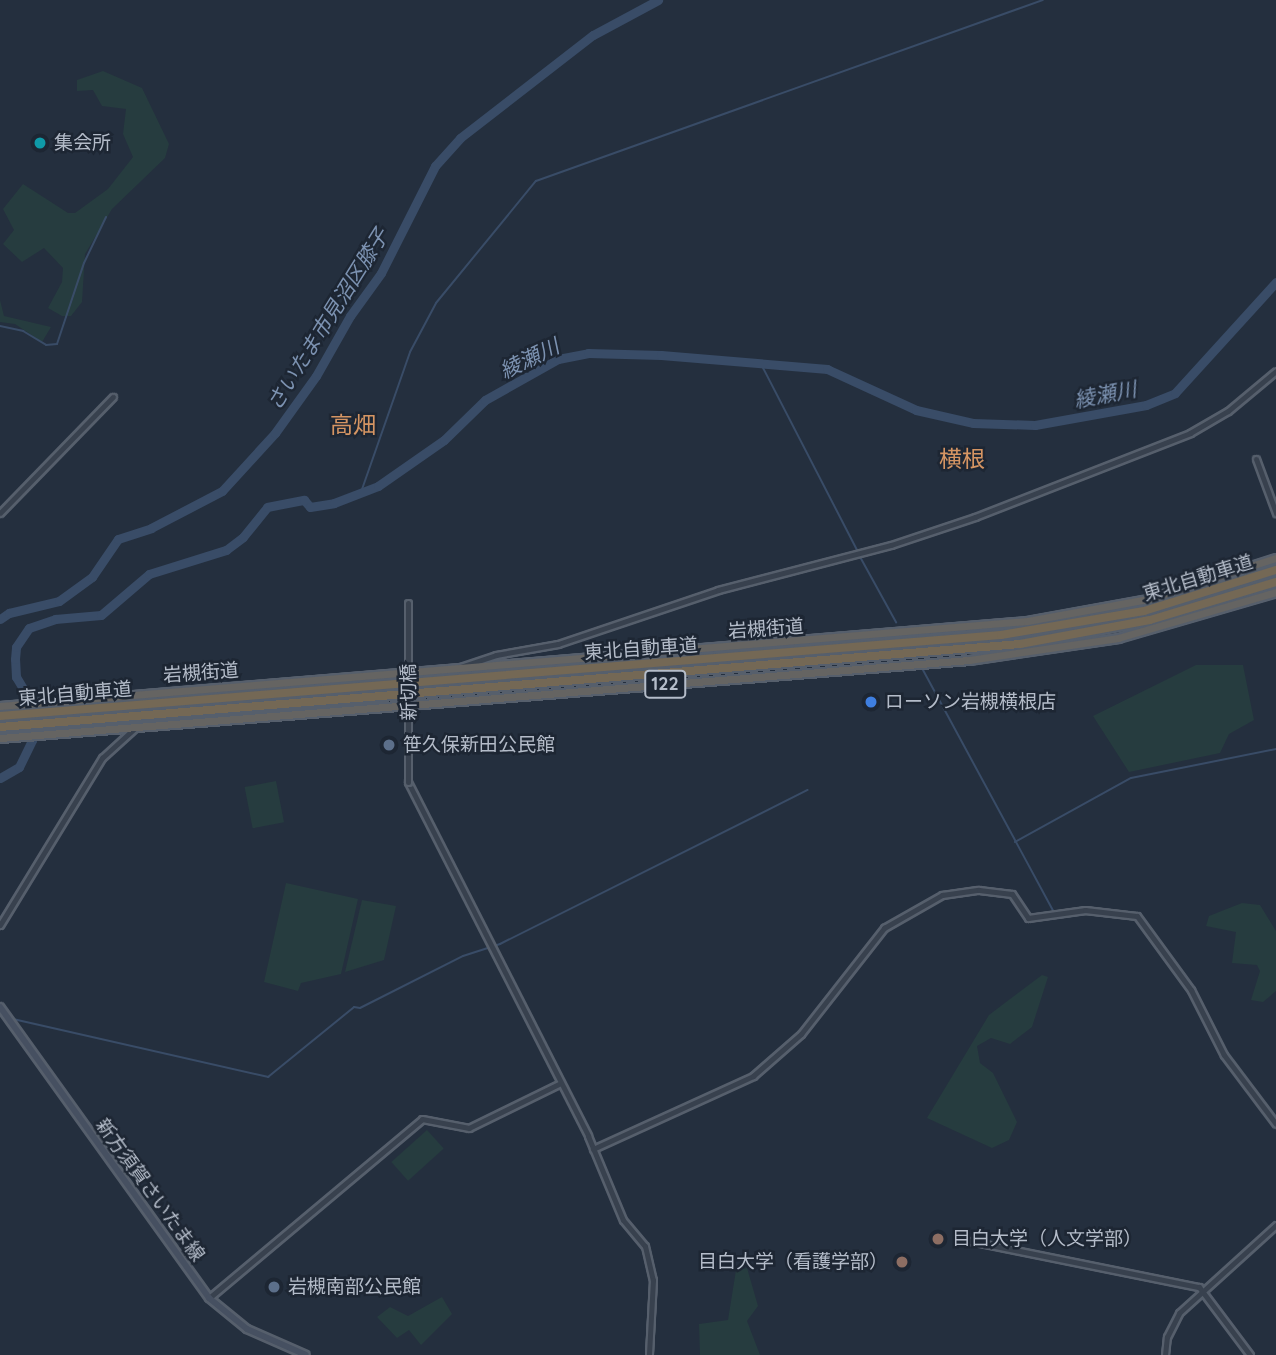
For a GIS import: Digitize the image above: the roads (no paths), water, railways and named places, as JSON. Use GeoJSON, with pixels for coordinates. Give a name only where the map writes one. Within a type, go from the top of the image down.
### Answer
{"type":"FeatureCollection","features":[{"type":"Feature","properties":{"kind":"highway","name":"岩槻街道"},"geometry":{"type":"LineString","coordinates":[[4,705],[1027,621],[1148,599],[1276,558]]}},
{"type":"Feature","properties":{"kind":"highway","name":"東北自動車道"},"geometry":{"type":"LineString","coordinates":[[2,716],[1001,635],[1144,611],[1276,570]]}},
{"type":"Feature","properties":{"kind":"highway","name":"東北自動車道"},"geometry":{"type":"LineString","coordinates":[[0,727],[1020,644],[1150,621],[1276,582]]}},
{"type":"Feature","properties":{"kind":"highway","name":"122"},"geometry":{"type":"LineString","coordinates":[[0,738],[969,660],[1118,638],[1276,592]]}},
{"type":"Feature","properties":{"kind":"main road","name":"新方須賀さいたま線"},"geometry":{"type":"LineString","coordinates":[[0,1007],[209,1298],[256,1335],[306,1355]]}},
{"type":"Feature","properties":{"kind":"street"},"geometry":{"type":"LineString","coordinates":[[455,669],[496,654],[558,644],[718,590],[891,545],[975,517],[1190,433],[1228,411],[1276,371]]}},
{"type":"Feature","properties":{"kind":"street"},"geometry":{"type":"LineString","coordinates":[[0,513],[113,397]]}},
{"type":"Feature","properties":{"kind":"street"},"geometry":{"type":"LineString","coordinates":[[1256,459],[1276,513]]}},
{"type":"Feature","properties":{"kind":"street","name":"新切橋"},"geometry":{"type":"LineString","coordinates":[[408,603],[408,782],[561,1083]]}},
{"type":"Feature","properties":{"kind":"street"},"geometry":{"type":"LineString","coordinates":[[0,925],[106,753],[138,726]]}},
{"type":"Feature","properties":{"kind":"street"},"geometry":{"type":"LineString","coordinates":[[593,1149],[753,1076],[791,1044],[884,928],[942,895],[979,890],[1012,894],[1028,918],[1085,910],[1135,914],[1191,990],[1224,1055],[1276,1124]]}},
{"type":"Feature","properties":{"kind":"street"},"geometry":{"type":"LineString","coordinates":[[209,1298],[422,1119],[469,1128],[561,1083],[623,1220],[645,1247],[650,1260],[649,1355]]}},
{"type":"Feature","properties":{"kind":"street"},"geometry":{"type":"LineString","coordinates":[[1166,1355],[1174,1320],[1203,1290],[1276,1225]]}},
{"type":"Feature","properties":{"kind":"street"},"geometry":{"type":"LineString","coordinates":[[970,1241],[1203,1290],[1250,1355]]}},
{"type":"Feature","properties":{"kind":"waterway","name":"さいたま市見沼区膝子"},"geometry":{"type":"LineString","coordinates":[[0,619],[9,613],[59,601],[92,577],[118,539],[151,528],[222,491],[275,433],[316,376],[350,316],[381,273],[435,166],[460,138],[593,35],[658,0]]}},
{"type":"Feature","properties":{"kind":"waterway"},"geometry":{"type":"LineString","coordinates":[[360,495],[410,352],[436,303],[536,181],[1043,0]]}},
{"type":"Feature","properties":{"kind":"waterway"},"geometry":{"type":"LineString","coordinates":[[0,326],[23,331],[46,345],[57,344],[84,263],[106,217]]}},
{"type":"Feature","properties":{"kind":"waterway","name":"綾瀬川"},"geometry":{"type":"LineString","coordinates":[[0,778],[19,767],[32,740],[36,710],[16,677],[15,659],[16,647],[29,628],[55,619],[101,615],[149,574],[226,550],[243,537],[267,507],[304,500],[310,507],[334,503],[378,486],[444,440],[485,400],[558,359],[588,353],[661,355],[827,369],[916,410],[973,423],[1035,425],[1146,405],[1175,393],[1276,282]]}},
{"type":"Feature","properties":{"kind":"waterway"},"geometry":{"type":"LineString","coordinates":[[761,364],[857,550]]}},
{"type":"Feature","properties":{"kind":"waterway"},"geometry":{"type":"LineString","coordinates":[[859,555],[896,622]]}},
{"type":"Feature","properties":{"kind":"waterway"},"geometry":{"type":"LineString","coordinates":[[923,670],[1055,914]]}},
{"type":"Feature","properties":{"kind":"waterway"},"geometry":{"type":"LineString","coordinates":[[1015,842],[1131,778],[1276,749]]}},
{"type":"Feature","properties":{"kind":"waterway"},"geometry":{"type":"LineString","coordinates":[[13,1019],[268,1077],[354,1007],[360,1008],[463,956],[500,944],[808,790]]}},
{"type":"Feature","properties":{"kind":"place","name":"集会所"},"geometry":{"type":"Point","coordinates":[40,143]}},
{"type":"Feature","properties":{"kind":"place","name":"ローソン岩槻横根店"},"geometry":{"type":"Point","coordinates":[871,702]}},
{"type":"Feature","properties":{"kind":"place","name":"笹久保新田公民館"},"geometry":{"type":"Point","coordinates":[389,745]}},
{"type":"Feature","properties":{"kind":"place","name":"目白大学（人文学部）"},"geometry":{"type":"Point","coordinates":[938,1239]}},
{"type":"Feature","properties":{"kind":"place","name":"目白大学（看護学部）"},"geometry":{"type":"Point","coordinates":[902,1262]}},
{"type":"Feature","properties":{"kind":"place","name":"岩槻南部公民館"},"geometry":{"type":"Point","coordinates":[274,1287]}},
{"type":"Feature","properties":{"kind":"district","name":"高畑"},"geometry":{"type":"Point","coordinates":[353,425]}},
{"type":"Feature","properties":{"kind":"district","name":"横根"},"geometry":{"type":"Point","coordinates":[962,459]}}]}
